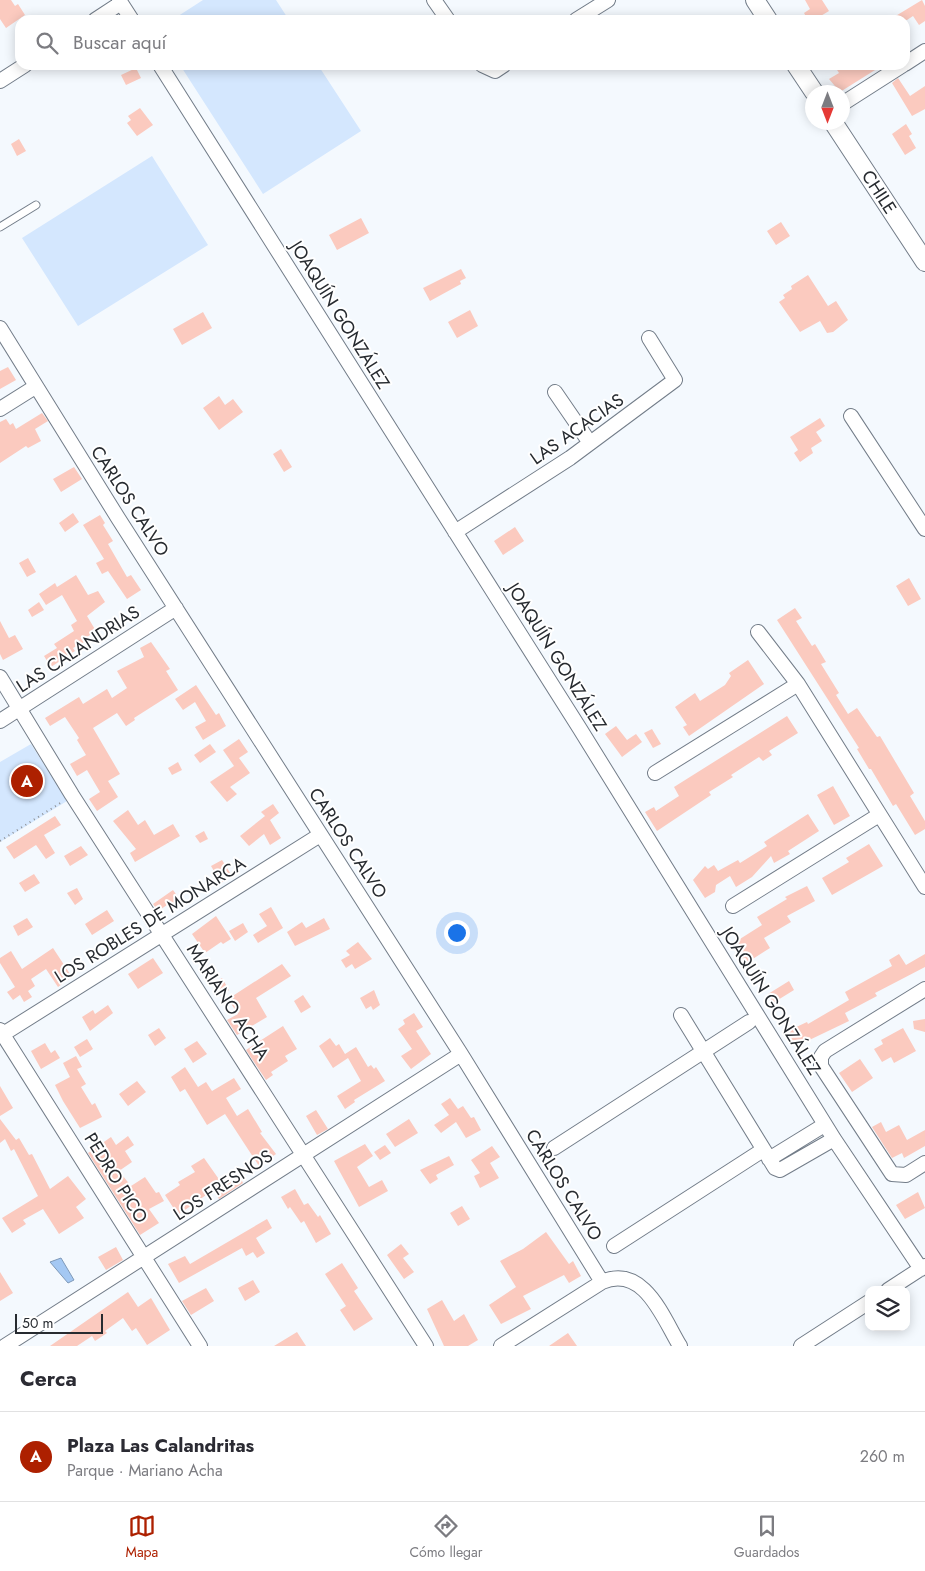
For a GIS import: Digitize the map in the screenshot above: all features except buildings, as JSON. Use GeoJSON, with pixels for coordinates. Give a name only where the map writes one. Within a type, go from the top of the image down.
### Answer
{"type":"FeatureCollection","features":[{"type":"Feature","properties":{"kind":"street"},"geometry":{"type":"LineString","coordinates":[[434,0],[444,15]]}},
{"type":"Feature","properties":{"kind":"street"},"geometry":{"type":"LineString","coordinates":[[584,15],[608,0]]}},
{"type":"Feature","properties":{"kind":"street"},"geometry":{"type":"LineString","coordinates":[[755,0],[765,15]]}},
{"type":"Feature","properties":{"kind":"street"},"geometry":{"type":"LineString","coordinates":[[102,15],[120,2],[129,15]]}},
{"type":"Feature","properties":{"kind":"street"},"geometry":{"type":"LineString","coordinates":[[910,60],[925,51]]}},
{"type":"Feature","properties":{"kind":"street"},"geometry":{"type":"LineString","coordinates":[[0,82],[18,70]]}},
{"type":"Feature","properties":{"kind":"street","name":"JOAQUÍN GONZÁLEZ"},"geometry":{"type":"LineString","coordinates":[[163,70],[580,728],[834,1139],[923,1268]]}},
{"type":"Feature","properties":{"kind":"street"},"geometry":{"type":"LineString","coordinates":[[799,70],[809,85]]}},
{"type":"Feature","properties":{"kind":"street"},"geometry":{"type":"LineString","coordinates":[[850,99],[895,70]]}},
{"type":"Feature","properties":{"kind":"street","name":"CHILE"},"geometry":{"type":"LineString","coordinates":[[838,130],[925,262]]}},
{"type":"Feature","properties":{"kind":"street","name":"CARLOS CALVO"},"geometry":{"type":"LineString","coordinates":[[0,328],[35,387],[461,1054],[602,1282]]}},
{"type":"Feature","properties":{"kind":"street","name":"LAS ACACIAS"},"geometry":{"type":"LineString","coordinates":[[455,532],[590,443],[675,380],[649,338]]}},
{"type":"Feature","properties":{"kind":"street"},"geometry":{"type":"LineString","coordinates":[[0,409],[35,387]]}},
{"type":"Feature","properties":{"kind":"street"},"geometry":{"type":"LineString","coordinates":[[555,392],[590,443]]}},
{"type":"Feature","properties":{"kind":"street"},"geometry":{"type":"LineString","coordinates":[[851,416],[925,529]]}},
{"type":"Feature","properties":{"kind":"street","name":"LAS CALANDRIAS"},"geometry":{"type":"LineString","coordinates":[[0,721],[176,608]]}},
{"type":"Feature","properties":{"kind":"street"},"geometry":{"type":"LineString","coordinates":[[758,632],[798,684],[925,887]]}},
{"type":"Feature","properties":{"kind":"street","name":"MARIANO ACHA"},"geometry":{"type":"LineString","coordinates":[[0,678],[72,795],[426,1346]]}},
{"type":"Feature","properties":{"kind":"street"},"geometry":{"type":"LineString","coordinates":[[655,773],[798,684]]}},
{"type":"Feature","properties":{"kind":"street"},"geometry":{"type":"LineString","coordinates":[[733,906],[879,815]]}},
{"type":"Feature","properties":{"kind":"street","name":"LOS ROBLES DE MONARCA"},"geometry":{"type":"LineString","coordinates":[[1,1033],[320,835]]}},
{"type":"Feature","properties":{"kind":"street"},"geometry":{"type":"LineString","coordinates":[[925,989],[825,1051],[821,1057],[821,1066],[892,1174],[906,1175],[925,1163]]}},
{"type":"Feature","properties":{"kind":"street"},"geometry":{"type":"LineString","coordinates":[[681,1015],[775,1168],[780,1170],[834,1139]]}},
{"type":"Feature","properties":{"kind":"street"},"geometry":{"type":"LineString","coordinates":[[554,1148],[749,1022]]}},
{"type":"Feature","properties":{"kind":"street","name":"PEDRO PICO"},"geometry":{"type":"LineString","coordinates":[[1,1033],[200,1346]]}},
{"type":"Feature","properties":{"kind":"street","name":"LOS FRESNOS"},"geometry":{"type":"LineString","coordinates":[[5,1346],[144,1259],[461,1054]]}},
{"type":"Feature","properties":{"kind":"street"},"geometry":{"type":"LineString","coordinates":[[614,1246],[766,1155],[821,1127]]}},
{"type":"Feature","properties":{"kind":"street"},"geometry":{"type":"LineString","coordinates":[[894,1286],[923,1268]]}},
{"type":"Feature","properties":{"kind":"street"},"geometry":{"type":"LineString","coordinates":[[500,1346],[611,1278],[636,1281],[647,1290],[680,1346]]}},
{"type":"Feature","properties":{"kind":"street"},"geometry":{"type":"LineString","coordinates":[[801,1346],[865,1305]]}},
{"type":"Feature","properties":{"kind":"lane"},"geometry":{"type":"LineString","coordinates":[[0,227],[36,205]]}},
{"type":"Feature","properties":{"kind":"path"},"geometry":{"type":"LineString","coordinates":[[0,841],[72,795]]}},
{"type":"Feature","properties":{"kind":"shaded area"},"geometry":{"type":"Polygon","coordinates":[[[203,0],[276,0],[286,15],[180,15],[203,0]]]}},
{"type":"Feature","properties":{"kind":"shaded area"},"geometry":{"type":"Polygon","coordinates":[[[183,70],[321,70],[361,131],[263,194],[183,70]]]}},
{"type":"Feature","properties":{"kind":"shaded area"},"geometry":{"type":"Polygon","coordinates":[[[152,156],[208,245],[78,326],[22,238],[152,156]]]}},
{"type":"Feature","properties":{"kind":"shaded area"},"geometry":{"type":"Polygon","coordinates":[[[31,744],[67,801],[0,842],[0,762],[31,744]]]}},
{"type":"Feature","properties":{"kind":"water"},"geometry":{"type":"Polygon","coordinates":[[[61,1258],[74,1280],[68,1283],[50,1262],[61,1258]]]}},
{"type":"Feature","properties":{"kind":"place","name":"Plaza Las Calandritas"},"geometry":{"type":"Point","coordinates":[27,781]}}]}
